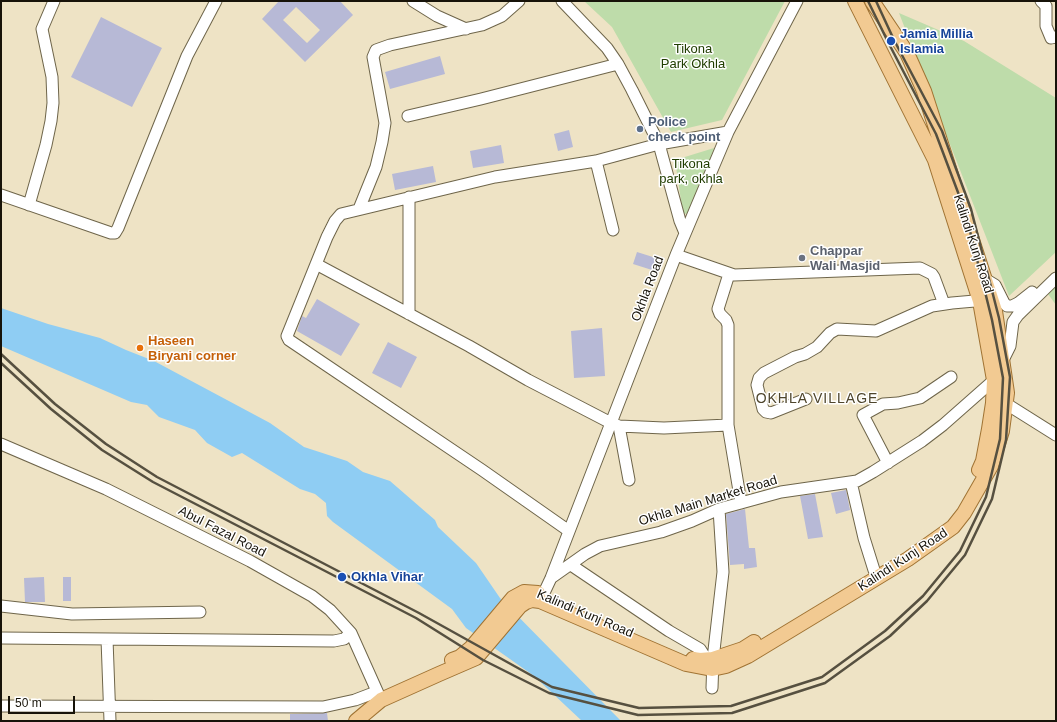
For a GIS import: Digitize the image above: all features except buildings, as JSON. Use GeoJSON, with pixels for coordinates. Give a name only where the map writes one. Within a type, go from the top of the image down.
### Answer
{"type":"FeatureCollection","features":[{"type":"Feature","properties":{"kind":"main road","name":"Kalindi Kunj Road"},"geometry":{"type":"LineString","coordinates":[[378,696],[423,677],[460,657],[471,648],[482,644],[517,602],[518,594],[531,591],[537,592],[677,654],[691,659],[726,666],[748,656],[908,559],[953,527],[964,514],[991,466],[1002,432],[1007,393],[995,311],[985,300],[935,160],[855,1]]}},
{"type":"Feature","properties":{"kind":"main road","name":"Kalindi Kunj Road"},"geometry":{"type":"LineString","coordinates":[[517,602],[538,600],[686,664],[711,663],[743,648],[916,544],[946,522],[966,500],[983,461],[993,403],[994,380],[985,300],[985,280],[924,91],[907,53],[872,1]]}},
{"type":"Feature","properties":{"kind":"main road"},"geometry":{"type":"LineString","coordinates":[[347,721],[378,696]]}},
{"type":"Feature","properties":{"kind":"main road"},"geometry":{"type":"LineString","coordinates":[[356,721],[378,696]]}},
{"type":"Feature","properties":{"kind":"street"},"geometry":{"type":"LineString","coordinates":[[29,205],[46,145],[51,120],[53,103],[52,77],[42,29],[54,1]]}},
{"type":"Feature","properties":{"kind":"street"},"geometry":{"type":"LineString","coordinates":[[1,195],[111,234],[115,233],[187,56],[216,1]]}},
{"type":"Feature","properties":{"kind":"street"},"geometry":{"type":"LineString","coordinates":[[413,1],[443,19],[466,29]]}},
{"type":"Feature","properties":{"kind":"street"},"geometry":{"type":"LineString","coordinates":[[359,209],[376,168],[385,123],[374,57],[376,50],[390,45],[482,25],[502,16],[518,1]]}},
{"type":"Feature","properties":{"kind":"street"},"geometry":{"type":"LineString","coordinates":[[562,1],[600,40],[618,64],[659,144],[685,233]]}},
{"type":"Feature","properties":{"kind":"street","name":"Okhla Road"},"geometry":{"type":"LineString","coordinates":[[543,595],[615,425],[676,255],[728,132],[797,1]]}},
{"type":"Feature","properties":{"kind":"street"},"geometry":{"type":"LineString","coordinates":[[1041,1],[1046,6],[1046,26],[1051,38],[1056,37]]}},
{"type":"Feature","properties":{"kind":"street"},"geometry":{"type":"LineString","coordinates":[[408,116],[618,64]]}},
{"type":"Feature","properties":{"kind":"street"},"geometry":{"type":"LineString","coordinates":[[569,532],[476,465],[288,339],[287,336],[327,237],[338,217],[344,213],[495,176],[596,161],[659,144],[728,132]]}},
{"type":"Feature","properties":{"kind":"street"},"geometry":{"type":"LineString","coordinates":[[596,161],[613,230]]}},
{"type":"Feature","properties":{"kind":"street"},"geometry":{"type":"LineString","coordinates":[[409,197],[409,314]]}},
{"type":"Feature","properties":{"kind":"street"},"geometry":{"type":"LineString","coordinates":[[676,255],[729,274],[745,276],[920,268],[932,274],[934,277],[944,304]]}},
{"type":"Feature","properties":{"kind":"street"},"geometry":{"type":"LineString","coordinates":[[316,264],[469,346],[528,380],[615,425],[664,428],[728,425]]}},
{"type":"Feature","properties":{"kind":"street"},"geometry":{"type":"LineString","coordinates":[[985,280],[995,285],[1007,306],[1012,306],[1025,299],[1056,270]]}},
{"type":"Feature","properties":{"kind":"street"},"geometry":{"type":"LineString","coordinates":[[729,274],[718,309],[720,314],[726,320],[728,326],[728,425],[742,503]]}},
{"type":"Feature","properties":{"kind":"street"},"geometry":{"type":"LineString","coordinates":[[1003,360],[1010,346],[1013,322],[1018,315],[1056,278]]}},
{"type":"Feature","properties":{"kind":"street"},"geometry":{"type":"LineString","coordinates":[[806,399],[771,413],[764,411],[758,385],[759,378],[764,373],[817,347],[830,333],[837,329],[876,331],[932,306],[985,300]]}},
{"type":"Feature","properties":{"kind":"street"},"geometry":{"type":"LineString","coordinates":[[888,463],[863,415],[883,404],[898,403],[920,398],[951,377]]}},
{"type":"Feature","properties":{"kind":"street","name":"Okhla Main Market Road"},"geometry":{"type":"LineString","coordinates":[[551,578],[600,546],[661,532],[719,510],[781,492],[850,482],[863,478],[922,442],[994,380]]}},
{"type":"Feature","properties":{"kind":"street"},"geometry":{"type":"LineString","coordinates":[[1005,403],[1054,432]]}},
{"type":"Feature","properties":{"kind":"street"},"geometry":{"type":"LineString","coordinates":[[615,425],[629,480]]}},
{"type":"Feature","properties":{"kind":"street","name":"Abul Fazal Road"},"geometry":{"type":"LineString","coordinates":[[1,444],[106,489],[250,561],[312,596],[330,610],[351,633],[378,696]]}},
{"type":"Feature","properties":{"kind":"street"},"geometry":{"type":"LineString","coordinates":[[850,482],[864,538],[874,570]]}},
{"type":"Feature","properties":{"kind":"street"},"geometry":{"type":"LineString","coordinates":[[712,688],[711,663],[723,572],[719,510]]}},
{"type":"Feature","properties":{"kind":"street"},"geometry":{"type":"LineString","coordinates":[[570,565],[669,631],[700,649],[711,663]]}},
{"type":"Feature","properties":{"kind":"street"},"geometry":{"type":"LineString","coordinates":[[1,606],[72,614],[200,612]]}},
{"type":"Feature","properties":{"kind":"street"},"geometry":{"type":"LineString","coordinates":[[1,638],[334,641],[344,639],[351,633]]}},
{"type":"Feature","properties":{"kind":"street"},"geometry":{"type":"LineString","coordinates":[[106,639],[110,721]]}},
{"type":"Feature","properties":{"kind":"street"},"geometry":{"type":"LineString","coordinates":[[1,706],[323,707],[378,696]]}},
{"type":"Feature","properties":{"kind":"green space","name":"Tikona Park Okhla"},"geometry":{"type":"Polygon","coordinates":[[[584,1],[785,1],[722,120],[671,132],[612,27],[584,1]]]}},
{"type":"Feature","properties":{"kind":"green space"},"geometry":{"type":"Polygon","coordinates":[[[899,13],[964,41],[1056,98],[1056,252],[1009,296],[899,13]]]}},
{"type":"Feature","properties":{"kind":"green space","name":"Tikona park, okhla"},"geometry":{"type":"Polygon","coordinates":[[[714,148],[693,213],[683,214],[675,160],[714,148]]]}},
{"type":"Feature","properties":{"kind":"green space"},"geometry":{"type":"Polygon","coordinates":[[[1056,286],[1056,305],[1048,294],[1056,286]]]}},
{"type":"Feature","properties":{"kind":"water"},"geometry":{"type":"Polygon","coordinates":[[[1,308],[48,324],[100,338],[154,361],[270,423],[304,447],[347,461],[363,472],[390,481],[435,520],[438,527],[476,563],[500,598],[621,721],[582,721],[534,676],[466,628],[452,609],[333,522],[327,516],[326,503],[315,494],[300,489],[242,453],[232,457],[207,443],[195,430],[159,417],[147,405],[131,402],[1,346],[1,308]]]}},
{"type":"Feature","properties":{"kind":"railway"},"geometry":{"type":"LineString","coordinates":[[1,354],[55,404],[106,444],[157,477],[419,613],[552,687],[639,708],[731,706],[822,677],[885,631],[923,596],[960,551],[986,497],[1000,439],[1003,378],[992,320],[965,211],[936,134],[868,1]]}},
{"type":"Feature","properties":{"kind":"railway"},"geometry":{"type":"LineString","coordinates":[[1,363],[51,409],[102,450],[153,482],[416,618],[483,660],[549,693],[638,715],[732,713],[825,683],[890,636],[927,601],[965,555],[992,499],[1006,440],[1010,377],[999,318],[971,209],[942,131],[894,40],[876,1]]}},
{"type":"Feature","properties":{"kind":"place","name":"Jamia Millia Islamia"},"geometry":{"type":"Point","coordinates":[891,41]}},
{"type":"Feature","properties":{"kind":"place","name":"Police check point"},"geometry":{"type":"Point","coordinates":[640,129]}},
{"type":"Feature","properties":{"kind":"place","name":"Chappar Wali Masjid"},"geometry":{"type":"Point","coordinates":[802,258]}},
{"type":"Feature","properties":{"kind":"place","name":"Haseen Biryani corner"},"geometry":{"type":"Point","coordinates":[140,348]}},
{"type":"Feature","properties":{"kind":"place","name":"Okhla Vihar"},"geometry":{"type":"Point","coordinates":[342,577]}},
{"type":"Feature","properties":{"kind":"district","name":"OKHLA VILLAGE"},"geometry":{"type":"Point","coordinates":[817,399]}}]}
